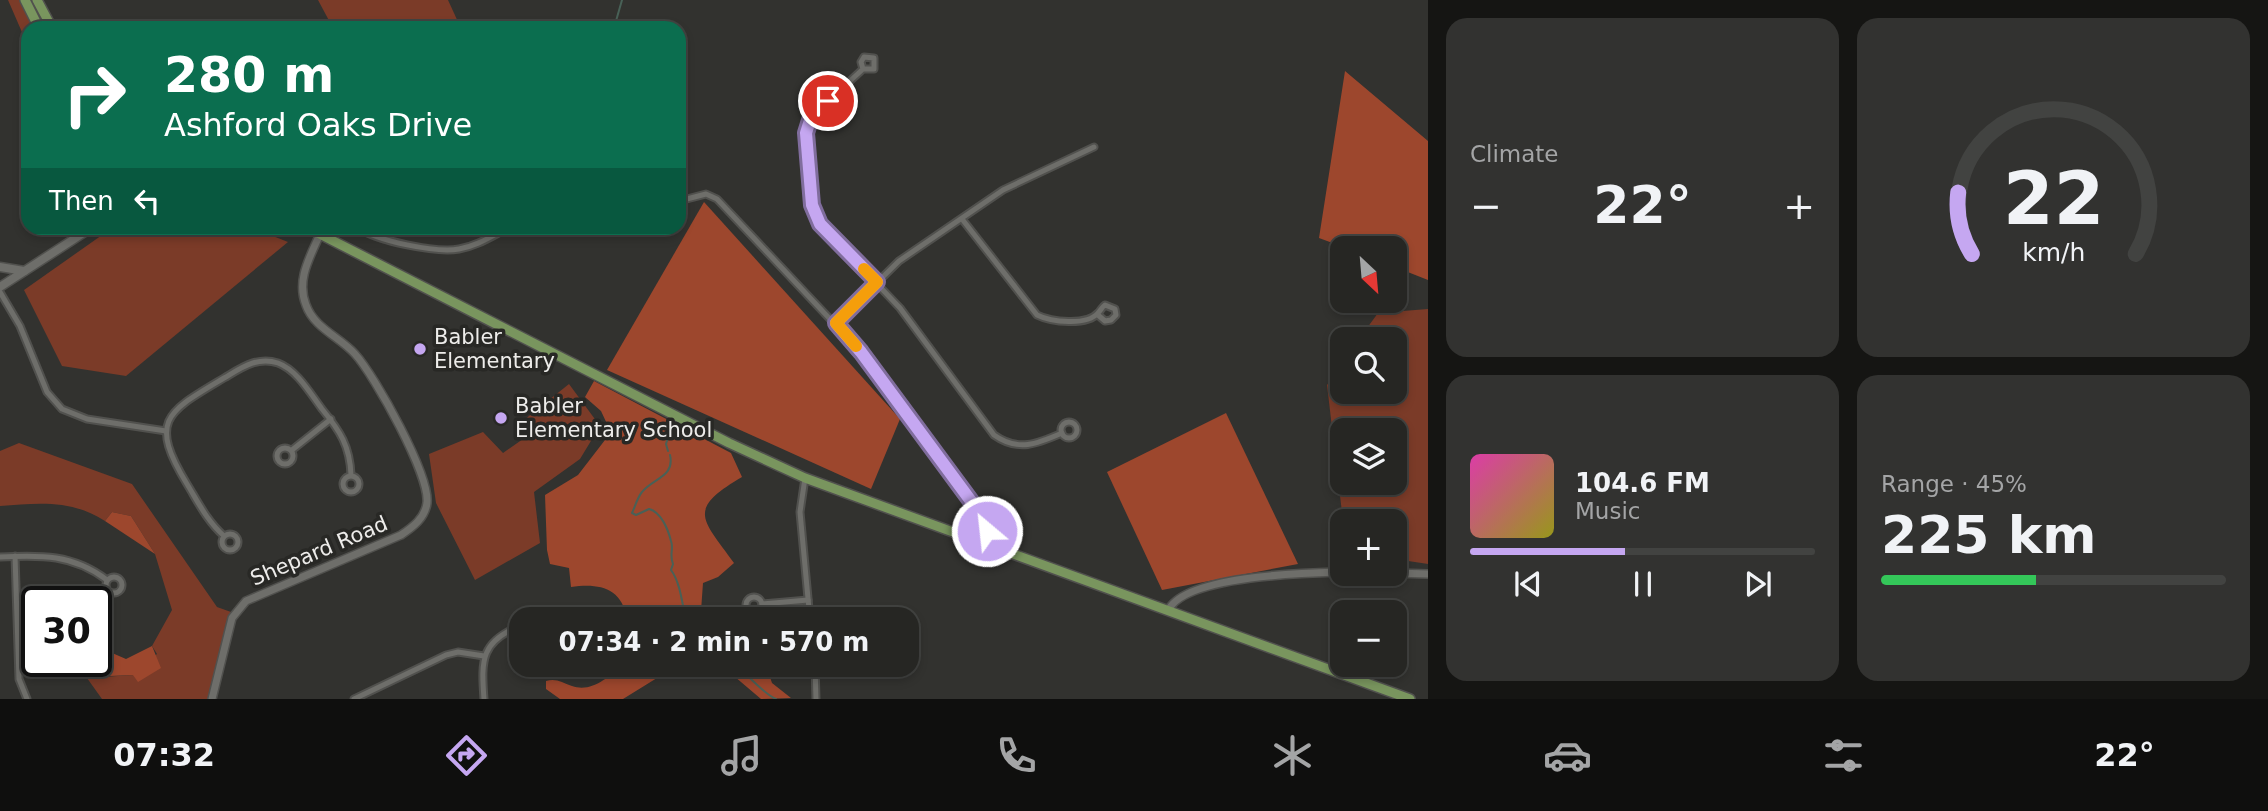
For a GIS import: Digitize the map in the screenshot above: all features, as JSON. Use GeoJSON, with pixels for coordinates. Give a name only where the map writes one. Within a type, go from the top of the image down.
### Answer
{"type":"FeatureCollection","features":[{"type":"Feature","properties":{"kind":"main road"},"geometry":{"type":"LineString","coordinates":[[25,0],[36,21]]}},
{"type":"Feature","properties":{"kind":"main road"},"geometry":{"type":"LineString","coordinates":[[37,0],[48,21]]}},
{"type":"Feature","properties":{"kind":"main road"},"geometry":{"type":"LineString","coordinates":[[0,287],[80,235]]}},
{"type":"Feature","properties":{"kind":"main road"},"geometry":{"type":"LineString","coordinates":[[329,235],[710,434],[804,478],[1410,699]]}},
{"type":"Feature","properties":{"kind":"main road"},"geometry":{"type":"LineString","coordinates":[[0,267],[24,271]]}},
{"type":"Feature","properties":{"kind":"street"},"geometry":{"type":"LineString","coordinates":[[863,69],[811,117],[805,141],[815,214],[820,224],[900,308],[994,435],[1007,444],[1023,446],[1062,433]]}},
{"type":"Feature","properties":{"kind":"street"},"geometry":{"type":"LineString","coordinates":[[836,323],[899,261],[1003,191],[1094,147]]}},
{"type":"Feature","properties":{"kind":"street"},"geometry":{"type":"LineString","coordinates":[[686,199],[706,194],[717,199],[836,323],[861,352],[982,516],[987,531],[984,543]]}},
{"type":"Feature","properties":{"kind":"street"},"geometry":{"type":"LineString","coordinates":[[962,219],[1037,315],[1059,323],[1098,315]]}},
{"type":"Feature","properties":{"kind":"street","name":"Shepard Road"},"geometry":{"type":"LineString","coordinates":[[212,699],[232,618],[246,601],[401,535],[419,522],[426,507],[427,492],[419,467],[367,369],[346,344],[318,322],[306,306],[303,275],[319,235]]}},
{"type":"Feature","properties":{"kind":"street"},"geometry":{"type":"LineString","coordinates":[[373,235],[407,244],[449,250],[478,243],[494,235]]}},
{"type":"Feature","properties":{"kind":"street"},"geometry":{"type":"LineString","coordinates":[[0,292],[20,326],[47,392],[62,409],[87,419],[166,431]]}},
{"type":"Feature","properties":{"kind":"street"},"geometry":{"type":"LineString","coordinates":[[224,536],[211,523],[172,459],[166,446],[166,431],[170,418],[180,405],[245,365],[262,360],[278,363],[289,369],[331,419],[349,450],[351,475]]}},
{"type":"Feature","properties":{"kind":"street"},"geometry":{"type":"LineString","coordinates":[[292,450],[331,419]]}},
{"type":"Feature","properties":{"kind":"street"},"geometry":{"type":"LineString","coordinates":[[804,478],[800,512],[809,607]]}},
{"type":"Feature","properties":{"kind":"street"},"geometry":{"type":"LineString","coordinates":[[15,556],[19,679],[27,699]]}},
{"type":"Feature","properties":{"kind":"street"},"geometry":{"type":"LineString","coordinates":[[0,557],[67,558],[107,580]]}},
{"type":"Feature","properties":{"kind":"street"},"geometry":{"type":"LineString","coordinates":[[1168,611],[1172,604],[1186,594],[1225,584],[1284,573],[1330,572]]}},
{"type":"Feature","properties":{"kind":"street"},"geometry":{"type":"LineString","coordinates":[[1407,573],[1428,574]]}},
{"type":"Feature","properties":{"kind":"street"},"geometry":{"type":"LineString","coordinates":[[762,604],[808,600]]}},
{"type":"Feature","properties":{"kind":"street"},"geometry":{"type":"LineString","coordinates":[[484,699],[481,669],[484,656],[499,635],[509,631]]}},
{"type":"Feature","properties":{"kind":"street"},"geometry":{"type":"LineString","coordinates":[[354,699],[446,655],[458,652],[484,656]]}},
{"type":"Feature","properties":{"kind":"street"},"geometry":{"type":"LineString","coordinates":[[815,677],[816,699]]}},
{"type":"Feature","properties":{"kind":"shaded area"},"geometry":{"type":"Polygon","coordinates":[[[8,0],[19,0],[32,21],[21,21],[21,30],[8,0]]]}},
{"type":"Feature","properties":{"kind":"shaded area"},"geometry":{"type":"Polygon","coordinates":[[[318,0],[448,0],[458,21],[329,21],[318,0]]]}},
{"type":"Feature","properties":{"kind":"shaded area"},"geometry":{"type":"Polygon","coordinates":[[[1345,71],[1428,141],[1428,280],[1407,272],[1407,236],[1330,236],[1330,242],[1319,238],[1345,71]]]}},
{"type":"Feature","properties":{"kind":"shaded area"},"geometry":{"type":"Polygon","coordinates":[[[704,202],[900,419],[871,489],[607,370],[704,202]]]}},
{"type":"Feature","properties":{"kind":"shaded area"},"geometry":{"type":"Polygon","coordinates":[[[102,235],[270,235],[288,242],[126,376],[62,366],[24,290],[102,235]]]}},
{"type":"Feature","properties":{"kind":"shaded area"},"geometry":{"type":"Polygon","coordinates":[[[1428,309],[1428,564],[1407,561],[1407,509],[1342,509],[1340,495],[1407,495],[1407,418],[1331,418],[1327,385],[1330,381],[1330,404],[1407,404],[1407,327],[1368,327],[1378,313],[1407,313],[1407,311],[1428,309]]]}},
{"type":"Feature","properties":{"kind":"shaded area"},"geometry":{"type":"Polygon","coordinates":[[[594,381],[731,453],[742,477],[713,498],[706,507],[705,516],[714,535],[734,563],[718,577],[703,583],[701,607],[624,607],[620,600],[607,590],[590,586],[571,587],[569,568],[550,564],[545,495],[578,475],[605,440],[608,426],[601,411],[585,397],[594,381]]]}},
{"type":"Feature","properties":{"kind":"shaded area"},"geometry":{"type":"Polygon","coordinates":[[[569,384],[600,426],[580,459],[534,492],[540,543],[475,580],[436,503],[429,454],[483,432],[503,453],[523,439],[524,420],[569,384]]]}},
{"type":"Feature","properties":{"kind":"shaded area"},"geometry":{"type":"Polygon","coordinates":[[[1226,413],[1298,564],[1162,590],[1107,472],[1226,413]]]}},
{"type":"Feature","properties":{"kind":"shaded area"},"geometry":{"type":"Polygon","coordinates":[[[19,443],[132,484],[217,607],[231,612],[208,699],[102,699],[87,678],[133,675],[157,654],[152,646],[172,610],[155,554],[131,516],[112,512],[105,521],[80,509],[54,504],[0,506],[0,451],[19,443]]]}},
{"type":"Feature","properties":{"kind":"shaded area"},"geometry":{"type":"Polygon","coordinates":[[[112,512],[131,516],[155,554],[105,521],[112,512]]]}},
{"type":"Feature","properties":{"kind":"shaded area"},"geometry":{"type":"Polygon","coordinates":[[[152,646],[161,668],[138,682],[133,675],[112,676],[112,653],[126,659],[152,646]]]}},
{"type":"Feature","properties":{"kind":"shaded area"},"geometry":{"type":"Polygon","coordinates":[[[659,677],[623,699],[560,699],[546,689],[546,681],[550,680],[579,688],[593,686],[605,679],[659,677]]]}},
{"type":"Feature","properties":{"kind":"shaded area"},"geometry":{"type":"Polygon","coordinates":[[[735,677],[770,677],[772,683],[791,698],[761,699],[735,677]]]}},
{"type":"Feature","properties":{"kind":"waterway"},"geometry":{"type":"LineString","coordinates":[[616,21],[622,0]]}},
{"type":"Feature","properties":{"kind":"waterway"},"geometry":{"type":"LineString","coordinates":[[668,451],[666,444],[670,431]]}},
{"type":"Feature","properties":{"kind":"waterway"},"geometry":{"type":"LineString","coordinates":[[670,455],[671,462],[666,473],[642,492],[632,513],[636,515],[649,509],[657,514],[668,531],[672,544],[671,570],[679,586],[683,607]]}},
{"type":"Feature","properties":{"kind":"waterway"},"geometry":{"type":"LineString","coordinates":[[749,677],[776,699]]}},
{"type":"Feature","properties":{"kind":"slow traffic"},"geometry":{"type":"LineString","coordinates":[[856,346],[836,323],[877,282],[864,269]]}},
{"type":"Feature","properties":{"kind":"place","name":"Babler Elementary"},"geometry":{"type":"Point","coordinates":[420,349]}},
{"type":"Feature","properties":{"kind":"place","name":"Babler Elementary School"},"geometry":{"type":"Point","coordinates":[501,418]}},
{"type":"Feature","properties":{"kind":"route"},"geometry":{"type":"LineString","coordinates":[[828,101],[811,117],[807,126],[805,141],[812,205],[820,224],[877,282],[836,323],[861,352],[982,516],[987,531]]}}]}
